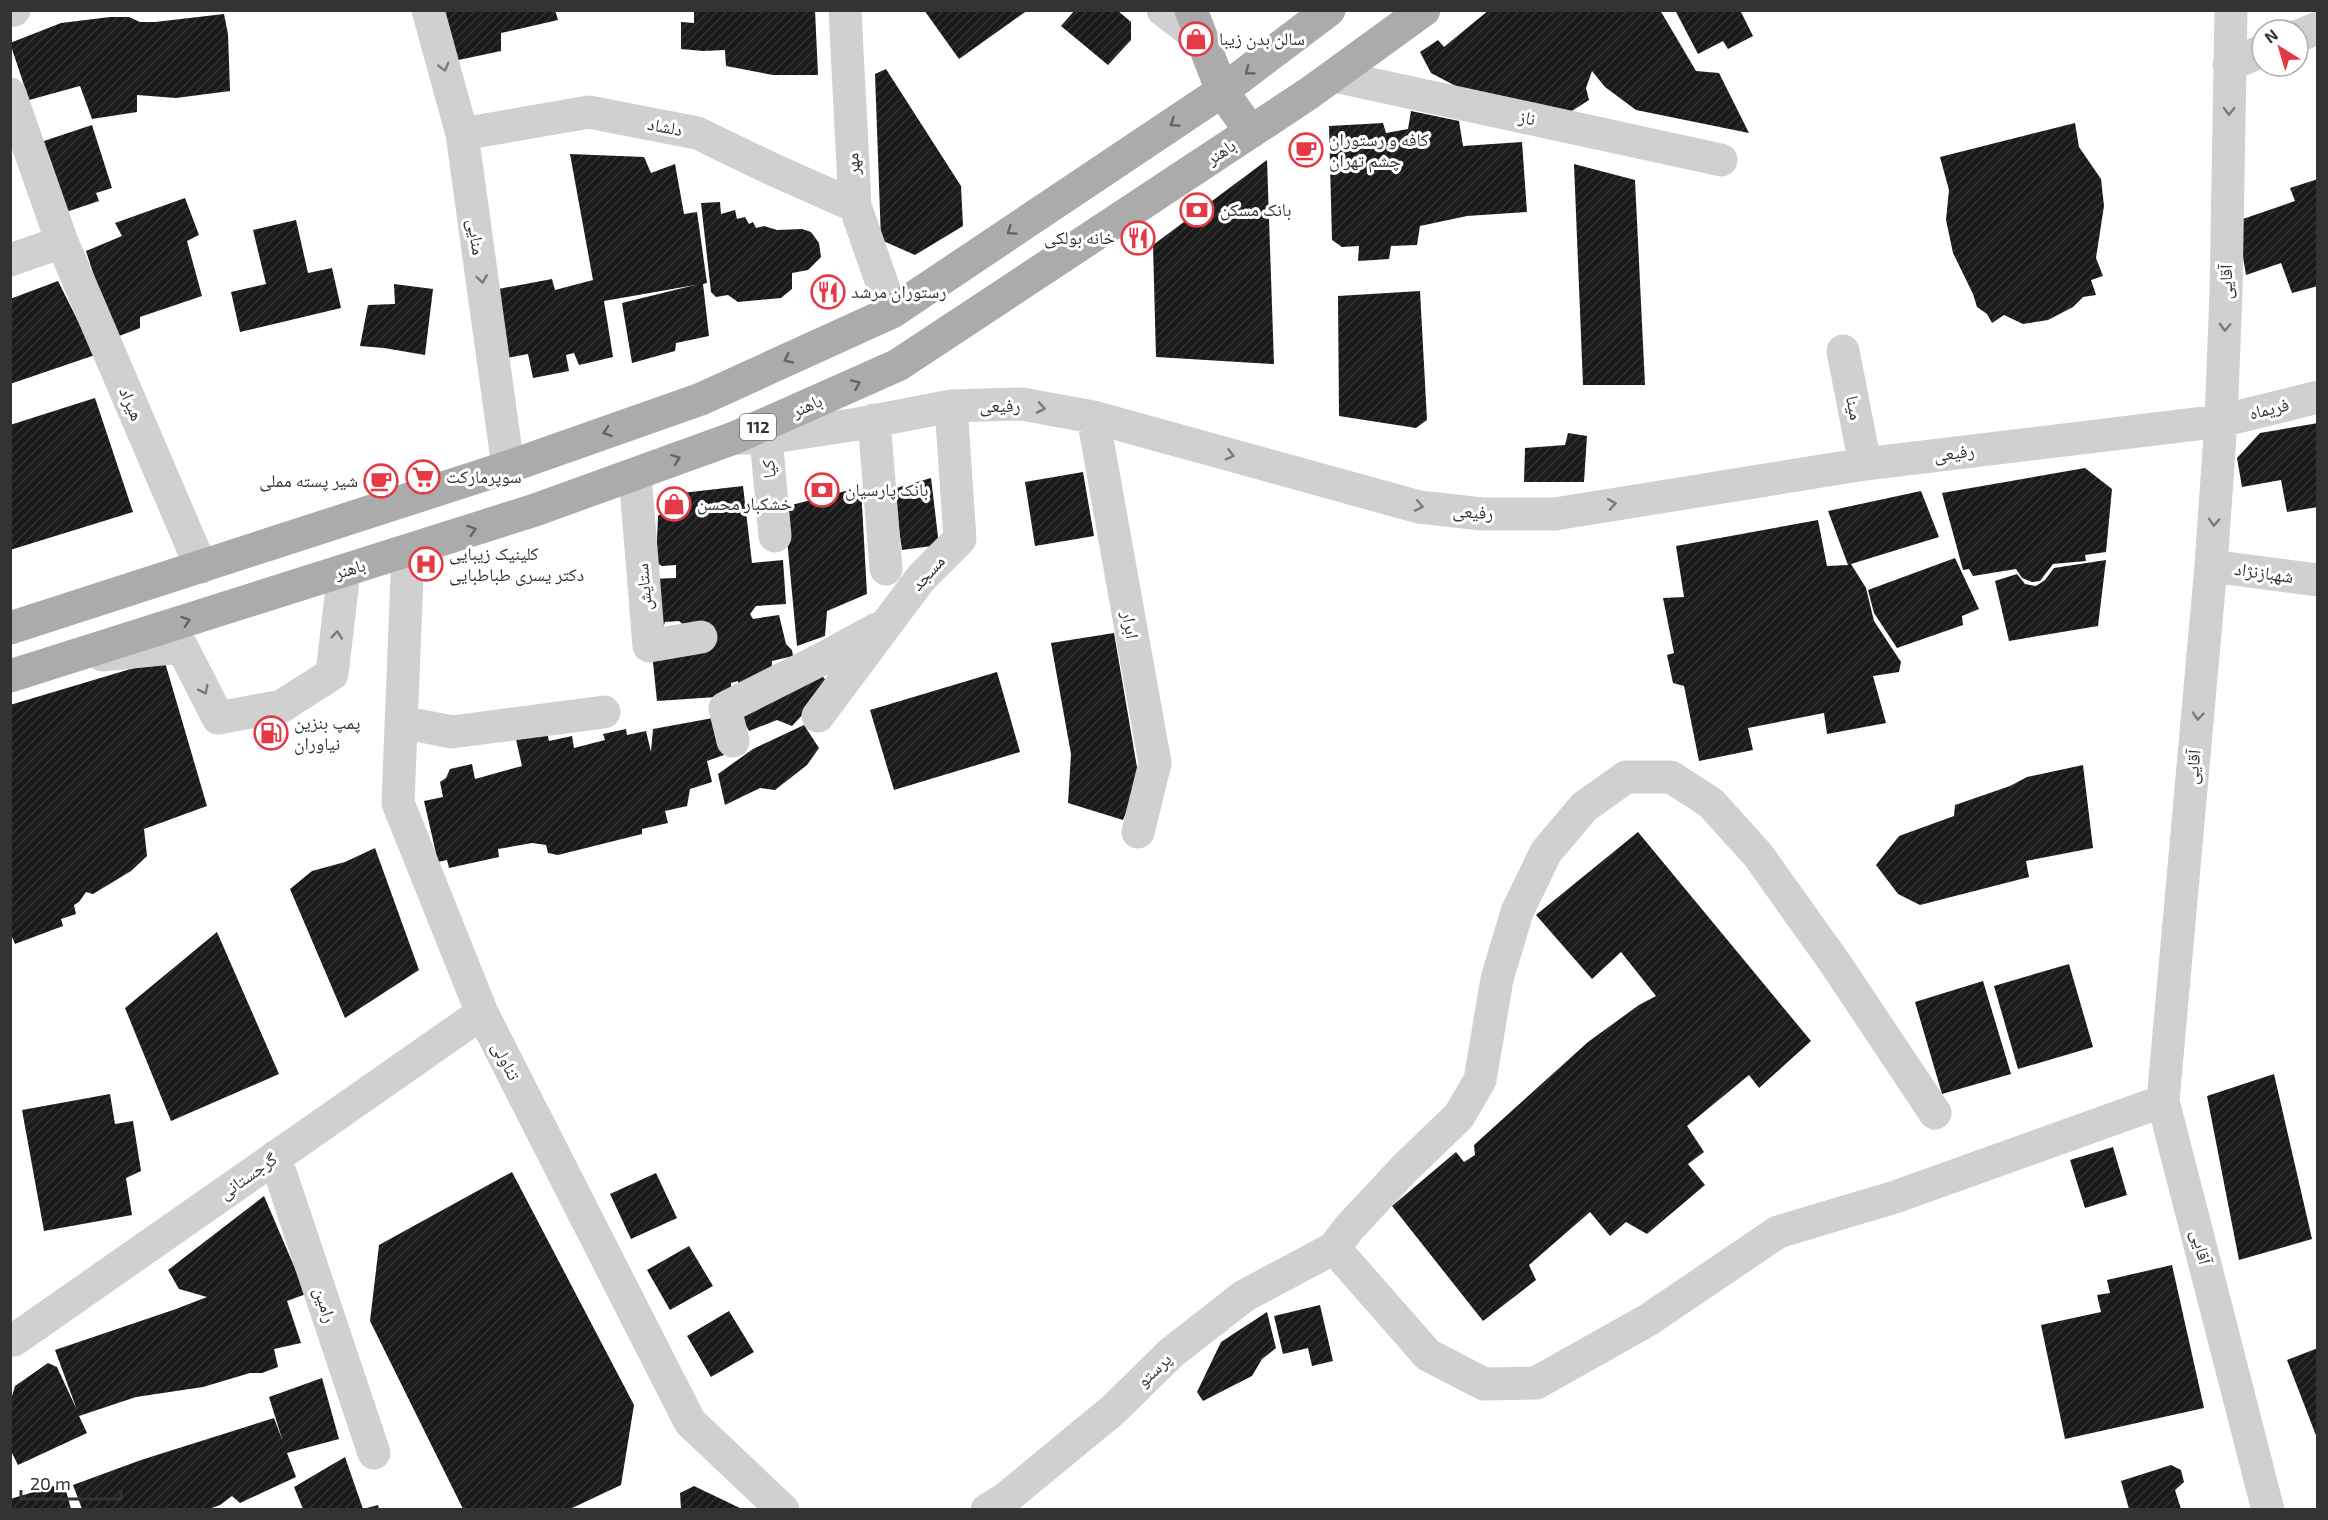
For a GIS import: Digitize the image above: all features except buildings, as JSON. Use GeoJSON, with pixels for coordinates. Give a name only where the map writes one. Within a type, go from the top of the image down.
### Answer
{"type":"FeatureCollection","features":[{"type":"Feature","properties":{"kind":"main road"},"geometry":{"type":"LineString","coordinates":[[10,628],[508,467],[701,399],[891,312],[1222,91],[1329,10]]}},
{"type":"Feature","properties":{"kind":"main road","name":"باهنر"},"geometry":{"type":"LineString","coordinates":[[10,676],[408,551],[635,475],[734,438],[898,365],[1334,76],[1424,10]]}},
{"type":"Feature","properties":{"kind":"main road"},"geometry":{"type":"LineString","coordinates":[[1197,25],[1222,91],[1251,132]]}},
{"type":"Feature","properties":{"kind":"street","name":"منایی"},"geometry":{"type":"LineString","coordinates":[[428,10],[462,134],[508,467]]}},
{"type":"Feature","properties":{"kind":"street","name":"مهر"},"geometry":{"type":"LineString","coordinates":[[845,10],[855,206],[891,312]]}},
{"type":"Feature","properties":{"kind":"street"},"geometry":{"type":"LineString","coordinates":[[1163,10],[1197,25]]}},
{"type":"Feature","properties":{"kind":"street","name":"آقایی"},"geometry":{"type":"LineString","coordinates":[[2231,10],[2226,292],[2221,421],[2211,566],[2163,1101],[2268,1509]]}},
{"type":"Feature","properties":{"kind":"street"},"geometry":{"type":"LineString","coordinates":[[2229,65],[2250,56]]}},
{"type":"Feature","properties":{"kind":"street","name":"ناز"},"geometry":{"type":"LineString","coordinates":[[1334,76],[1721,160]]}},
{"type":"Feature","properties":{"kind":"street","name":"هیراد"},"geometry":{"type":"LineString","coordinates":[[10,94],[62,242],[201,567]]}},
{"type":"Feature","properties":{"kind":"street","name":"دلشاد"},"geometry":{"type":"LineString","coordinates":[[462,134],[589,112],[600,114],[697,133],[855,206]]}},
{"type":"Feature","properties":{"kind":"street"},"geometry":{"type":"LineString","coordinates":[[10,260],[62,242]]}},
{"type":"Feature","properties":{"kind":"street","name":"مینا"},"geometry":{"type":"LineString","coordinates":[[1843,351],[1865,464]]}},
{"type":"Feature","properties":{"kind":"street","name":"فریماه"},"geometry":{"type":"LineString","coordinates":[[2221,421],[2318,397]]}},
{"type":"Feature","properties":{"kind":"street","name":"رفیعی"},"geometry":{"type":"LineString","coordinates":[[734,438],[766,438],[858,424],[951,406],[1022,404],[1093,417],[1419,507],[1482,514],[1555,514],[1865,464],[2221,421]]}},
{"type":"Feature","properties":{"kind":"street","name":"مسجد"},"geometry":{"type":"LineString","coordinates":[[818,716],[921,578],[960,539],[951,406]]}},
{"type":"Feature","properties":{"kind":"street","name":"ابرار"},"geometry":{"type":"LineString","coordinates":[[1093,417],[1155,763],[1138,832]]}},
{"type":"Feature","properties":{"kind":"street"},"geometry":{"type":"LineString","coordinates":[[874,420],[886,569]]}},
{"type":"Feature","properties":{"kind":"street","name":"کیا"},"geometry":{"type":"LineString","coordinates":[[766,438],[775,536]]}},
{"type":"Feature","properties":{"kind":"street","name":"ستایش"},"geometry":{"type":"LineString","coordinates":[[635,475],[649,646],[701,637]]}},
{"type":"Feature","properties":{"kind":"street","name":"تناولی"},"geometry":{"type":"LineString","coordinates":[[408,551],[398,803],[482,1013],[690,1422],[783,1509]]}},
{"type":"Feature","properties":{"kind":"street","name":"شهبازنژاد"},"geometry":{"type":"LineString","coordinates":[[2211,566],[2318,580]]}},
{"type":"Feature","properties":{"kind":"street"},"geometry":{"type":"LineString","coordinates":[[68,658],[182,647],[218,718],[282,706],[332,674],[344,571]]}},
{"type":"Feature","properties":{"kind":"street"},"geometry":{"type":"LineString","coordinates":[[733,741],[725,708],[887,623]]}},
{"type":"Feature","properties":{"kind":"street"},"geometry":{"type":"LineString","coordinates":[[401,722],[452,732],[604,712]]}},
{"type":"Feature","properties":{"kind":"street"},"geometry":{"type":"LineString","coordinates":[[1935,1113],[1835,963],[1758,855],[1711,803],[1671,777],[1626,777],[1584,807],[1546,852],[1517,912],[1497,979],[1480,1080],[1459,1116],[1404,1169],[1349,1228],[1334,1248],[1428,1355],[1484,1384],[1536,1383],[1648,1320],[1778,1232],[1895,1197],[2163,1101]]}},
{"type":"Feature","properties":{"kind":"street","name":"گرجستانی"},"geometry":{"type":"LineString","coordinates":[[12,1345],[275,1157],[482,1013]]}},
{"type":"Feature","properties":{"kind":"street","name":"رامین"},"geometry":{"type":"LineString","coordinates":[[275,1157],[374,1453]]}},
{"type":"Feature","properties":{"kind":"street","name":"پرستو"},"geometry":{"type":"LineString","coordinates":[[987,1509],[1005,1499],[1113,1410],[1171,1353],[1244,1296],[1334,1248]]}},
{"type":"Feature","properties":{"kind":"place","name":"سالن بدن زیبا"},"geometry":{"type":"Point","coordinates":[1196,39]}},
{"type":"Feature","properties":{"kind":"place","name":"کافه و رستوران چشم تهران"},"geometry":{"type":"Point","coordinates":[1306,150]}},
{"type":"Feature","properties":{"kind":"place","name":"بانک مسکن"},"geometry":{"type":"Point","coordinates":[1197,210]}},
{"type":"Feature","properties":{"kind":"place","name":"خانه بولکی"},"geometry":{"type":"Point","coordinates":[1138,238]}},
{"type":"Feature","properties":{"kind":"place","name":"رستوران مرشد"},"geometry":{"type":"Point","coordinates":[828,292]}},
{"type":"Feature","properties":{"kind":"place","name":"سوپرمارکت"},"geometry":{"type":"Point","coordinates":[423,477]}},
{"type":"Feature","properties":{"kind":"place","name":"شیر پسته مملی"},"geometry":{"type":"Point","coordinates":[381,481]}},
{"type":"Feature","properties":{"kind":"place","name":"بانک پارسیان"},"geometry":{"type":"Point","coordinates":[822,490]}},
{"type":"Feature","properties":{"kind":"place","name":"خشکبار محسن"},"geometry":{"type":"Point","coordinates":[674,504]}},
{"type":"Feature","properties":{"kind":"place","name":"کلینیک زیبایی دکتر یسری طباطبایی"},"geometry":{"type":"Point","coordinates":[426,564]}},
{"type":"Feature","properties":{"kind":"place","name":"پمپ بنزین نیاوران"},"geometry":{"type":"Point","coordinates":[271,733]}}]}
